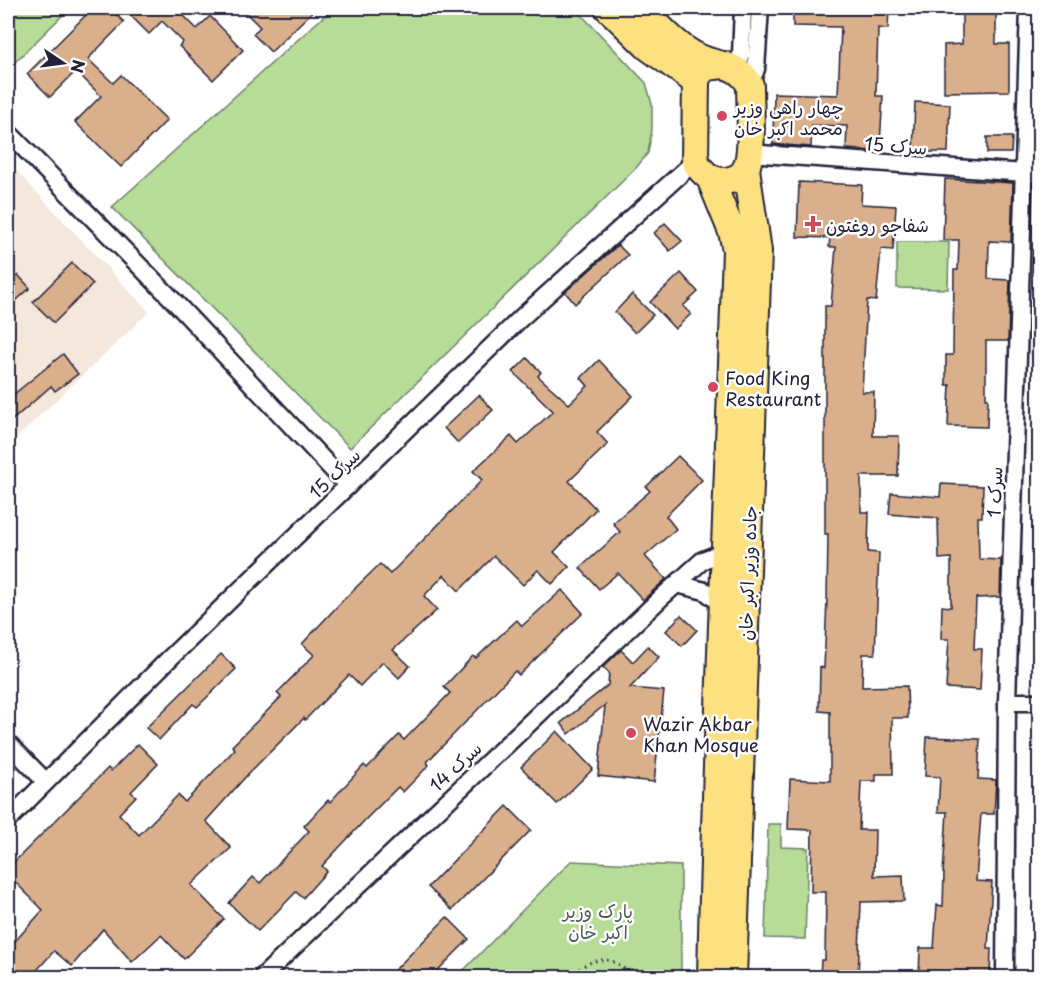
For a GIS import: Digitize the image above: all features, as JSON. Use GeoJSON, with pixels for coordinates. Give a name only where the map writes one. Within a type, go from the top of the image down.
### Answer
{"type":"FeatureCollection","features":[{"type":"Feature","properties":{"kind":"main road"},"geometry":{"type":"LineString","coordinates":[[608,8],[648,47],[696,82]]}},
{"type":"Feature","properties":{"kind":"main road"},"geometry":{"type":"LineString","coordinates":[[640,8],[680,45],[698,57],[737,73]]}},
{"type":"Feature","properties":{"kind":"main road"},"geometry":{"type":"LineString","coordinates":[[711,978],[714,831],[724,606],[735,250],[732,232],[703,170],[696,82],[698,75],[706,67],[737,73]]}},
{"type":"Feature","properties":{"kind":"main road","name":"جاده وزیر اکبر خان"},"geometry":{"type":"LineString","coordinates":[[733,978],[758,250],[737,73]]}},
{"type":"Feature","properties":{"kind":"main road"},"geometry":{"type":"LineString","coordinates":[[703,170],[721,181],[732,179],[742,174],[748,161]]}},
{"type":"Feature","properties":{"kind":"street"},"geometry":{"type":"LineString","coordinates":[[743,8],[741,55],[737,73],[756,69],[760,8]]}},
{"type":"Feature","properties":{"kind":"street","name":"سرک 1"},"geometry":{"type":"LineString","coordinates":[[1005,978],[1007,702],[1031,174],[1029,8]]}},
{"type":"Feature","properties":{"kind":"street"},"geometry":{"type":"LineString","coordinates":[[8,132],[170,297],[348,486]]}},
{"type":"Feature","properties":{"kind":"street","name":"سرک 15"},"geometry":{"type":"LineString","coordinates":[[748,161],[1031,174]]}},
{"type":"Feature","properties":{"kind":"street","name":"سرک 15"},"geometry":{"type":"LineString","coordinates":[[8,820],[169,659],[522,317],[703,170]]}},
{"type":"Feature","properties":{"kind":"street","name":"سرک 14"},"geometry":{"type":"LineString","coordinates":[[261,978],[702,560],[726,550]]}},
{"type":"Feature","properties":{"kind":"street"},"geometry":{"type":"LineString","coordinates":[[677,584],[705,591],[724,606]]}},
{"type":"Feature","properties":{"kind":"street"},"geometry":{"type":"LineString","coordinates":[[1007,702],[1040,702]]}},
{"type":"Feature","properties":{"kind":"street"},"geometry":{"type":"LineString","coordinates":[[8,743],[46,782]]}},
{"type":"Feature","properties":{"kind":"path"},"geometry":{"type":"LineString","coordinates":[[571,978],[583,964],[603,959],[622,966],[631,978]]}},
{"type":"Feature","properties":{"kind":"shaded area"},"geometry":{"type":"Polygon","coordinates":[[[8,162],[149,312],[8,446],[8,162]]]}},
{"type":"Feature","properties":{"kind":"green space"},"geometry":{"type":"Polygon","coordinates":[[[8,8],[70,8],[8,69],[8,8]]]}},
{"type":"Feature","properties":{"kind":"green space"},"geometry":{"type":"Polygon","coordinates":[[[333,8],[575,8],[646,83],[652,104],[652,129],[648,153],[636,168],[350,448],[112,207],[333,8]]]}},
{"type":"Feature","properties":{"kind":"green space"},"geometry":{"type":"Polygon","coordinates":[[[897,242],[949,242],[948,289],[897,288],[897,242]]]}},
{"type":"Feature","properties":{"kind":"green space"},"geometry":{"type":"Polygon","coordinates":[[[768,824],[781,824],[781,847],[808,848],[805,939],[765,938],[768,824]]]}},
{"type":"Feature","properties":{"kind":"green space","name":"پارک وزیر اکبر خان"},"geometry":{"type":"Polygon","coordinates":[[[571,861],[681,866],[681,977],[457,977],[571,861]]]}},
{"type":"Feature","properties":{"kind":"building"},"geometry":{"type":"Polygon","coordinates":[[[93,8],[109,8],[124,22],[88,59],[113,83],[121,75],[167,120],[121,167],[75,122],[101,96],[76,71],[50,97],[27,74],[93,8]]]}},
{"type":"Feature","properties":{"kind":"building"},"geometry":{"type":"Polygon","coordinates":[[[123,8],[176,8],[197,29],[210,16],[243,50],[213,80],[179,46],[183,42],[162,21],[149,34],[123,8]]]}},
{"type":"Feature","properties":{"kind":"building"},"geometry":{"type":"Polygon","coordinates":[[[241,8],[316,8],[271,52],[253,34],[260,27],[241,8]]]}},
{"type":"Feature","properties":{"kind":"building"},"geometry":{"type":"Polygon","coordinates":[[[793,8],[889,8],[888,29],[878,28],[876,96],[883,96],[880,144],[874,143],[874,151],[846,149],[847,126],[812,125],[811,147],[773,144],[774,93],[838,95],[841,27],[793,26],[793,8]]]}},
{"type":"Feature","properties":{"kind":"building"},"geometry":{"type":"Polygon","coordinates":[[[962,8],[996,8],[996,44],[1009,44],[1009,91],[944,92],[944,45],[962,44],[962,8]]]}},
{"type":"Feature","properties":{"kind":"building"},"geometry":{"type":"Polygon","coordinates":[[[915,102],[950,104],[948,152],[913,152],[915,102]]]}},
{"type":"Feature","properties":{"kind":"building"},"geometry":{"type":"Polygon","coordinates":[[[987,137],[1012,137],[1011,153],[987,153],[987,137]]]}},
{"type":"Feature","properties":{"kind":"building"},"geometry":{"type":"Polygon","coordinates":[[[945,179],[1013,183],[1011,242],[989,241],[988,279],[1010,280],[1008,341],[986,341],[987,427],[948,426],[950,385],[946,385],[946,355],[953,355],[954,270],[958,270],[959,240],[943,240],[945,179]]]}},
{"type":"Feature","properties":{"kind":"building"},"geometry":{"type":"Polygon","coordinates":[[[799,182],[862,185],[861,204],[896,206],[893,250],[881,249],[876,301],[867,300],[862,392],[874,392],[873,436],[899,436],[898,476],[861,476],[861,512],[869,512],[868,552],[879,553],[875,654],[863,654],[862,687],[907,686],[908,718],[892,718],[893,774],[876,774],[876,781],[861,781],[859,830],[875,830],[874,876],[903,875],[904,901],[861,902],[858,978],[820,978],[821,960],[825,960],[826,892],[811,892],[812,830],[788,829],[790,779],[830,781],[830,712],[819,711],[820,667],[824,668],[828,534],[825,534],[825,306],[831,306],[836,247],[829,247],[830,238],[797,237],[799,182]]]}},
{"type":"Feature","properties":{"kind":"building"},"geometry":{"type":"Polygon","coordinates":[[[665,223],[682,241],[670,251],[654,233],[665,223]]]}},
{"type":"Feature","properties":{"kind":"building"},"geometry":{"type":"Polygon","coordinates":[[[618,245],[628,255],[575,304],[565,292],[618,245]]]}},
{"type":"Feature","properties":{"kind":"building"},"geometry":{"type":"Polygon","coordinates":[[[72,263],[93,284],[54,323],[33,302],[72,263]]]}},
{"type":"Feature","properties":{"kind":"building"},"geometry":{"type":"Polygon","coordinates":[[[681,273],[698,292],[683,306],[691,314],[675,329],[650,302],[681,273]]]}},
{"type":"Feature","properties":{"kind":"building"},"geometry":{"type":"Polygon","coordinates":[[[18,275],[30,288],[8,308],[8,285],[18,275]]]}},
{"type":"Feature","properties":{"kind":"building"},"geometry":{"type":"Polygon","coordinates":[[[632,294],[653,315],[635,333],[615,312],[632,294]]]}},
{"type":"Feature","properties":{"kind":"building"},"geometry":{"type":"Polygon","coordinates":[[[63,354],[78,374],[55,391],[51,386],[8,424],[8,399],[63,354]]]}},
{"type":"Feature","properties":{"kind":"building"},"geometry":{"type":"Polygon","coordinates":[[[527,358],[541,372],[538,376],[569,404],[588,386],[581,378],[599,360],[633,396],[597,432],[608,444],[569,481],[596,509],[554,552],[569,567],[552,584],[538,570],[523,585],[494,556],[459,591],[444,575],[424,596],[437,610],[393,650],[410,666],[399,678],[383,662],[360,686],[349,675],[249,773],[206,821],[231,848],[191,885],[224,919],[184,959],[161,935],[132,962],[103,929],[72,966],[54,951],[30,978],[8,978],[8,949],[43,910],[8,875],[8,868],[108,768],[111,771],[138,744],[158,764],[131,792],[136,796],[119,814],[139,835],[178,795],[185,802],[235,749],[232,746],[281,697],[277,693],[314,655],[302,644],[345,598],[380,564],[390,574],[482,480],[473,471],[511,436],[518,444],[553,411],[513,372],[527,358]]]}},
{"type":"Feature","properties":{"kind":"building"},"geometry":{"type":"Polygon","coordinates":[[[479,395],[493,410],[458,443],[444,428],[479,395]]]}},
{"type":"Feature","properties":{"kind":"building"},"geometry":{"type":"Polygon","coordinates":[[[678,456],[702,480],[666,516],[676,529],[645,556],[666,579],[643,600],[618,573],[599,589],[580,568],[620,532],[613,523],[650,491],[646,487],[678,456]]]}},
{"type":"Feature","properties":{"kind":"building"},"geometry":{"type":"Polygon","coordinates":[[[941,484],[983,486],[982,517],[978,517],[979,559],[1001,560],[1000,597],[976,598],[974,649],[982,649],[980,690],[946,688],[949,639],[941,639],[942,606],[951,607],[951,558],[939,559],[938,518],[889,514],[891,493],[940,497],[941,484]]]}},
{"type":"Feature","properties":{"kind":"building"},"geometry":{"type":"Polygon","coordinates":[[[562,590],[583,613],[519,675],[515,671],[427,762],[429,765],[403,792],[398,787],[365,820],[322,866],[327,871],[303,898],[296,892],[258,931],[229,903],[253,877],[260,883],[309,831],[304,826],[364,765],[367,768],[399,735],[404,740],[450,693],[444,687],[473,656],[476,658],[517,620],[522,626],[562,590]]]}},
{"type":"Feature","properties":{"kind":"building"},"geometry":{"type":"Polygon","coordinates":[[[681,615],[697,630],[682,646],[666,631],[681,615]]]}},
{"type":"Feature","properties":{"kind":"building","name":"Wazir Akbar Khan Mosque"},"geometry":{"type":"Polygon","coordinates":[[[648,646],[659,657],[630,688],[664,691],[654,782],[598,776],[605,705],[569,734],[561,723],[608,685],[609,673],[603,667],[621,650],[633,662],[648,646]]]}},
{"type":"Feature","properties":{"kind":"building"},"geometry":{"type":"Polygon","coordinates":[[[221,654],[236,669],[197,707],[193,704],[159,740],[146,728],[221,654]]]}},
{"type":"Feature","properties":{"kind":"building"},"geometry":{"type":"Polygon","coordinates":[[[557,731],[593,769],[557,804],[521,767],[557,731]]]}},
{"type":"Feature","properties":{"kind":"building"},"geometry":{"type":"Polygon","coordinates":[[[927,737],[980,739],[978,779],[996,780],[994,814],[981,814],[976,881],[992,882],[988,949],[991,949],[990,978],[919,978],[920,948],[934,948],[937,905],[943,906],[947,812],[938,812],[940,777],[925,776],[927,737]]]}},
{"type":"Feature","properties":{"kind":"building"},"geometry":{"type":"Polygon","coordinates":[[[507,806],[531,830],[452,910],[428,887],[507,806]]]}},
{"type":"Feature","properties":{"kind":"building"},"geometry":{"type":"Polygon","coordinates":[[[447,917],[469,939],[430,978],[387,978],[447,917]]]}},
{"type":"Feature","properties":{"kind":"place","name":"چهار راهی وزیر محمد اکبر خان"},"geometry":{"type":"Point","coordinates":[722,116]}},
{"type":"Feature","properties":{"kind":"place","name":"شفاجو روغتون"},"geometry":{"type":"Point","coordinates":[813,224]}},
{"type":"Feature","properties":{"kind":"place","name":"Food King Restaurant"},"geometry":{"type":"Point","coordinates":[713,387]}},
{"type":"Feature","properties":{"kind":"place","name":"Wazir Akbar Khan Mosque"},"geometry":{"type":"Point","coordinates":[631,733]}}]}
